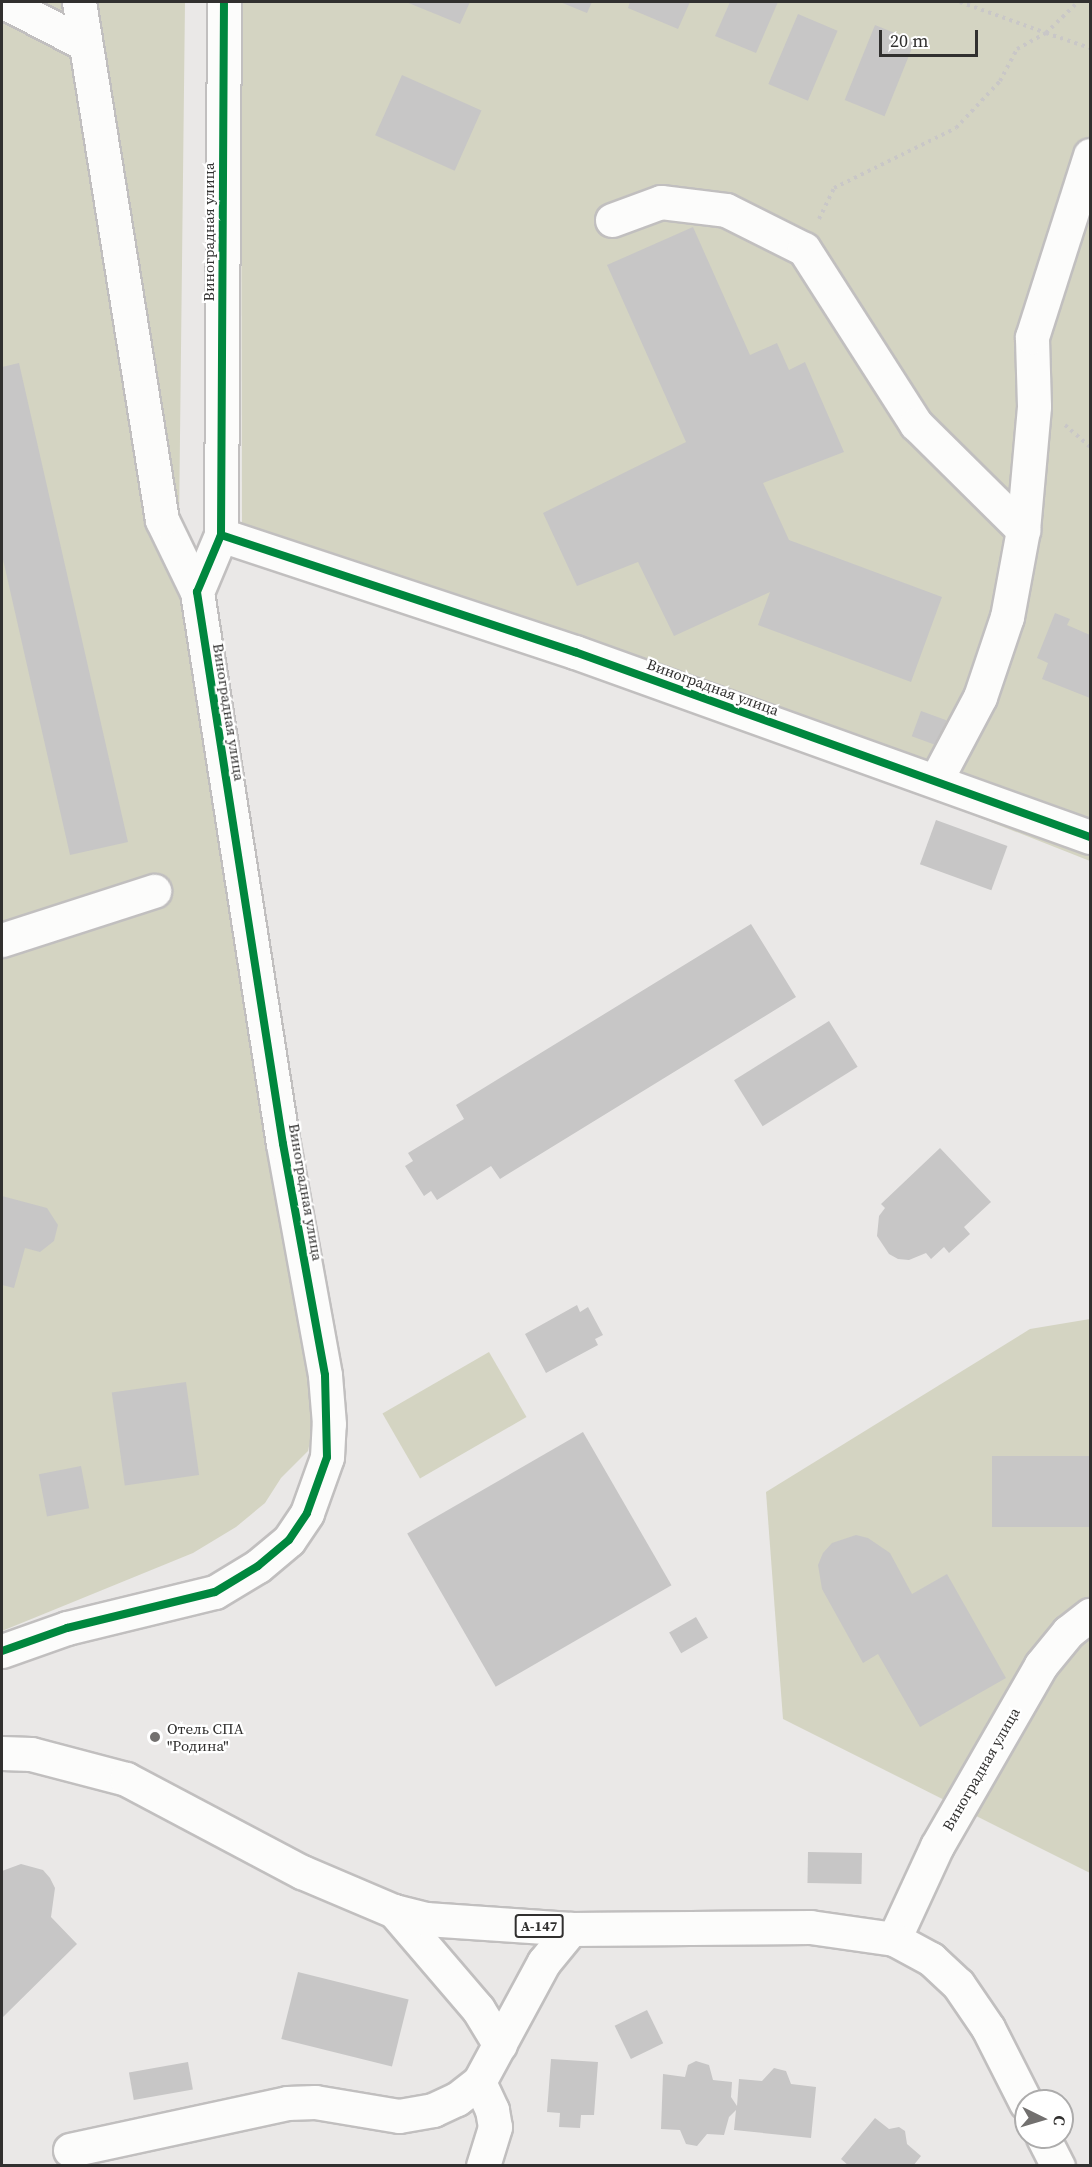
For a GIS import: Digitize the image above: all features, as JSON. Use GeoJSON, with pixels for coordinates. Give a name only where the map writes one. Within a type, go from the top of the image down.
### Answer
{"type":"FeatureCollection","features":[{"type":"Feature","properties":{"kind":"street"},"geometry":{"type":"LineString","coordinates":[[4,2],[85,44]]}},
{"type":"Feature","properties":{"kind":"street","name":"Виноградная улица"},"geometry":{"type":"LineString","coordinates":[[2,1652],[67,1628],[215,1592],[258,1566],[289,1540],[307,1513],[327,1457],[325,1375],[283,1144],[197,592],[162,520],[79,2]]}},
{"type":"Feature","properties":{"kind":"street","name":"Виноградная улица"},"geometry":{"type":"LineString","coordinates":[[197,592],[221,535],[224,2]]}},
{"type":"Feature","properties":{"kind":"street"},"geometry":{"type":"LineString","coordinates":[[936,780],[980,697],[1007,617],[1023,530],[1034,406],[1032,337],[1090,155]]}},
{"type":"Feature","properties":{"kind":"street"},"geometry":{"type":"LineString","coordinates":[[612,220],[661,202],[726,210],[804,249],[916,424],[1023,530]]}},
{"type":"Feature","properties":{"kind":"street","name":"Виноградная улица"},"geometry":{"type":"LineString","coordinates":[[221,535],[575,652],[1090,837]]}},
{"type":"Feature","properties":{"kind":"street"},"geometry":{"type":"LineString","coordinates":[[2,940],[154,891]]}},
{"type":"Feature","properties":{"kind":"street","name":"Виноградная улица"},"geometry":{"type":"LineString","coordinates":[[894,1939],[937,1846],[1041,1665],[1068,1632],[1090,1615]]}},
{"type":"Feature","properties":{"kind":"street","name":"А-147"},"geometry":{"type":"LineString","coordinates":[[2,1754],[31,1754],[126,1779],[302,1872],[394,1911],[426,1919],[571,1929],[810,1927],[894,1939],[931,1959],[958,1984],[988,2028],[1019,2089]]}},
{"type":"Feature","properties":{"kind":"street"},"geometry":{"type":"LineString","coordinates":[[394,1911],[478,2009],[500,2045]]}},
{"type":"Feature","properties":{"kind":"street"},"geometry":{"type":"LineString","coordinates":[[70,2150],[287,2103],[315,2102],[399,2116],[433,2110],[457,2099],[479,2082],[544,1962],[571,1929]]}},
{"type":"Feature","properties":{"kind":"street"},"geometry":{"type":"LineString","coordinates":[[479,2082],[492,2110],[495,2127],[483,2166]]}},
{"type":"Feature","properties":{"kind":"street"},"geometry":{"type":"LineString","coordinates":[[1049,2149],[1058,2166]]}},
{"type":"Feature","properties":{"kind":"path"},"geometry":{"type":"LineString","coordinates":[[960,2],[1090,48]]}},
{"type":"Feature","properties":{"kind":"path"},"geometry":{"type":"LineString","coordinates":[[804,249],[834,188],[956,128],[1000,81],[1017,50],[1046,33],[1078,2]]}},
{"type":"Feature","properties":{"kind":"green space"},"geometry":{"type":"Polygon","coordinates":[[[2,2],[185,2],[179,525],[311,1344],[313,1427],[308,1451],[281,1478],[265,1503],[236,1527],[193,1553],[2,1631],[2,2]]]}},
{"type":"Feature","properties":{"kind":"green space"},"geometry":{"type":"Polygon","coordinates":[[[241,2],[1090,2],[1090,861],[242,527],[241,2]]]}},
{"type":"Feature","properties":{"kind":"green space"},"geometry":{"type":"Polygon","coordinates":[[[1090,1319],[1090,1873],[783,1719],[766,1492],[1030,1329],[1090,1319]]]}},
{"type":"Feature","properties":{"kind":"green space"},"geometry":{"type":"Polygon","coordinates":[[[489,1352],[526,1417],[420,1478],[382,1414],[489,1352]]]}},
{"type":"Feature","properties":{"kind":"building"},"geometry":{"type":"Polygon","coordinates":[[[406,2],[470,2],[460,24],[406,2]]]}},
{"type":"Feature","properties":{"kind":"building"},"geometry":{"type":"Polygon","coordinates":[[[560,2],[592,2],[587,13],[560,2]]]}},
{"type":"Feature","properties":{"kind":"building"},"geometry":{"type":"Polygon","coordinates":[[[630,2],[690,2],[678,29],[628,8],[630,2]]]}},
{"type":"Feature","properties":{"kind":"building"},"geometry":{"type":"Polygon","coordinates":[[[730,2],[778,2],[756,53],[715,36],[730,2]]]}},
{"type":"Feature","properties":{"kind":"building"},"geometry":{"type":"Polygon","coordinates":[[[798,14],[838,31],[808,101],[768,84],[798,14]]]}},
{"type":"Feature","properties":{"kind":"building"},"geometry":{"type":"Polygon","coordinates":[[[875,25],[915,41],[885,116],[845,100],[875,25]]]}},
{"type":"Feature","properties":{"kind":"building"},"geometry":{"type":"Polygon","coordinates":[[[402,75],[481,110],[455,171],[375,135],[402,75]]]}},
{"type":"Feature","properties":{"kind":"building"},"geometry":{"type":"Polygon","coordinates":[[[693,227],[750,355],[777,343],[789,370],[805,362],[844,452],[763,483],[789,540],[942,597],[911,682],[758,625],[770,592],[674,636],[638,562],[577,586],[543,513],[686,442],[607,265],[693,227]]]}},
{"type":"Feature","properties":{"kind":"building"},"geometry":{"type":"Polygon","coordinates":[[[19,363],[128,842],[70,855],[2,555],[2,367],[19,363]]]}},
{"type":"Feature","properties":{"kind":"building"},"geometry":{"type":"Polygon","coordinates":[[[1055,613],[1070,619],[1067,625],[1090,635],[1090,698],[1042,679],[1048,663],[1037,658],[1055,613]]]}},
{"type":"Feature","properties":{"kind":"building"},"geometry":{"type":"Polygon","coordinates":[[[921,711],[946,720],[937,746],[912,736],[921,711]]]}},
{"type":"Feature","properties":{"kind":"building"},"geometry":{"type":"Polygon","coordinates":[[[936,820],[1007,846],[991,890],[920,864],[936,820]]]}},
{"type":"Feature","properties":{"kind":"building"},"geometry":{"type":"Polygon","coordinates":[[[751,924],[796,997],[500,1179],[491,1166],[437,1200],[431,1191],[424,1196],[405,1166],[413,1161],[408,1153],[464,1119],[456,1105],[751,924]]]}},
{"type":"Feature","properties":{"kind":"building"},"geometry":{"type":"Polygon","coordinates":[[[829,1021],[858,1067],[763,1126],[734,1080],[829,1021]]]}},
{"type":"Feature","properties":{"kind":"building"},"geometry":{"type":"Polygon","coordinates":[[[940,1148],[991,1202],[964,1227],[970,1234],[949,1253],[944,1247],[931,1259],[926,1253],[909,1260],[898,1259],[889,1254],[877,1236],[879,1216],[885,1208],[881,1204],[940,1148]]]}},
{"type":"Feature","properties":{"kind":"building"},"geometry":{"type":"Polygon","coordinates":[[[2,1196],[47,1208],[58,1225],[54,1241],[40,1252],[25,1248],[14,1288],[2,1285],[2,1196]]]}},
{"type":"Feature","properties":{"kind":"building"},"geometry":{"type":"Polygon","coordinates":[[[577,1305],[580,1312],[588,1307],[603,1335],[595,1339],[598,1345],[546,1373],[525,1334],[577,1305]]]}},
{"type":"Feature","properties":{"kind":"building"},"geometry":{"type":"Polygon","coordinates":[[[186,1382],[199,1475],[125,1486],[112,1392],[186,1382]]]}},
{"type":"Feature","properties":{"kind":"building"},"geometry":{"type":"Polygon","coordinates":[[[583,1432],[672,1585],[496,1687],[407,1534],[583,1432]]]}},
{"type":"Feature","properties":{"kind":"building"},"geometry":{"type":"Polygon","coordinates":[[[992,1456],[1090,1456],[1090,1527],[992,1527],[992,1456]]]}},
{"type":"Feature","properties":{"kind":"building"},"geometry":{"type":"Polygon","coordinates":[[[81,1466],[89,1508],[47,1516],[39,1474],[81,1466]]]}},
{"type":"Feature","properties":{"kind":"building"},"geometry":{"type":"Polygon","coordinates":[[[856,1535],[868,1538],[890,1553],[912,1594],[947,1574],[1006,1678],[920,1727],[878,1654],[863,1663],[822,1589],[818,1565],[823,1553],[832,1543],[856,1535]]]}},
{"type":"Feature","properties":{"kind":"building"},"geometry":{"type":"Polygon","coordinates":[[[696,1617],[708,1638],[681,1653],[669,1632],[696,1617]]]}},
{"type":"Feature","properties":{"kind":"building"},"geometry":{"type":"Polygon","coordinates":[[[808,1852],[862,1853],[861,1884],[807,1883],[808,1852]]]}},
{"type":"Feature","properties":{"kind":"building"},"geometry":{"type":"Polygon","coordinates":[[[21,1864],[43,1870],[50,1878],[55,1888],[51,1917],[77,1944],[2,2018],[2,1871],[21,1864]]]}},
{"type":"Feature","properties":{"kind":"building"},"geometry":{"type":"Polygon","coordinates":[[[298,1972],[409,2000],[392,2067],[281,2039],[298,1972]]]}},
{"type":"Feature","properties":{"kind":"building"},"geometry":{"type":"Polygon","coordinates":[[[647,2010],[663,2043],[631,2059],[615,2026],[647,2010]]]}},
{"type":"Feature","properties":{"kind":"building"},"geometry":{"type":"Polygon","coordinates":[[[551,2059],[598,2062],[594,2115],[581,2115],[580,2128],[559,2127],[560,2113],[547,2112],[551,2059]]]}},
{"type":"Feature","properties":{"kind":"building"},"geometry":{"type":"Polygon","coordinates":[[[696,2061],[709,2065],[713,2080],[732,2082],[731,2097],[737,2106],[739,2079],[762,2081],[774,2068],[786,2071],[791,2084],[816,2087],[811,2138],[734,2130],[736,2110],[729,2117],[724,2135],[707,2134],[697,2146],[686,2144],[680,2130],[661,2129],[663,2074],[685,2077],[688,2065],[696,2061]]]}},
{"type":"Feature","properties":{"kind":"building"},"geometry":{"type":"Polygon","coordinates":[[[188,2062],[193,2090],[134,2100],[129,2072],[188,2062]]]}},
{"type":"Feature","properties":{"kind":"building"},"geometry":{"type":"Polygon","coordinates":[[[875,2118],[889,2129],[899,2127],[905,2131],[907,2144],[921,2156],[913,2166],[849,2166],[841,2159],[875,2118]]]}},
{"type":"Feature","properties":{"kind":"cycle path"},"geometry":{"type":"LineString","coordinates":[[221,535],[224,2]]}},
{"type":"Feature","properties":{"kind":"cycle path"},"geometry":{"type":"LineString","coordinates":[[2,1651],[67,1628],[215,1592],[258,1566],[289,1540],[307,1513],[327,1457],[325,1375],[283,1144],[197,592],[221,535],[575,652],[1090,837]]}},
{"type":"Feature","properties":{"kind":"place","name":"Отель СПА \"Родина\""},"geometry":{"type":"Point","coordinates":[155,1737]}}]}
